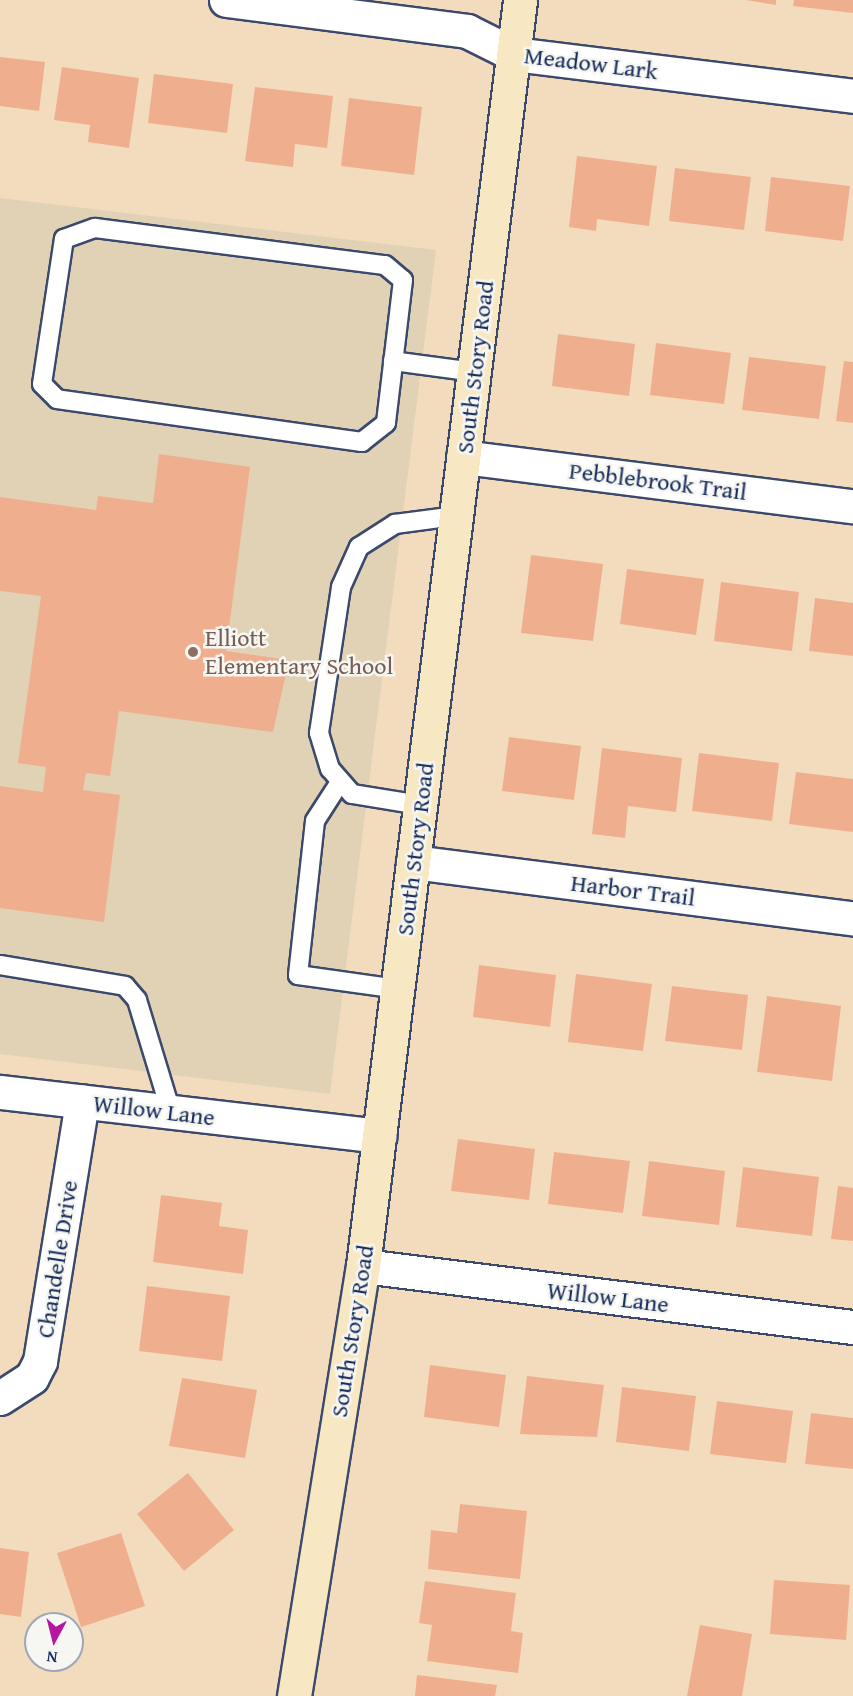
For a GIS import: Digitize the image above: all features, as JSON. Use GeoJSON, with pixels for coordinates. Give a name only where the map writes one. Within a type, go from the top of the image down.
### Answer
{"type":"FeatureCollection","features":[{"type":"Feature","properties":{"kind":"main road","name":"South Story Road"},"geometry":{"type":"LineString","coordinates":[[294,1696],[363,1266],[520,0]]}},
{"type":"Feature","properties":{"kind":"street","name":"Meadow Lark"},"geometry":{"type":"LineString","coordinates":[[226,0],[467,32],[513,54],[853,96]]}},
{"type":"Feature","properties":{"kind":"street","name":"Pebblebrook Trail"},"geometry":{"type":"LineString","coordinates":[[464,457],[853,506]]}},
{"type":"Feature","properties":{"kind":"street","name":"Harbor Trail"},"geometry":{"type":"LineString","coordinates":[[413,862],[853,918]]}},
{"type":"Feature","properties":{"kind":"street","name":"Willow Lane"},"geometry":{"type":"LineString","coordinates":[[0,1092],[379,1136]]}},
{"type":"Feature","properties":{"kind":"street","name":"Chandelle Drive"},"geometry":{"type":"LineString","coordinates":[[0,1398],[32,1377],[40,1361],[82,1101]]}},
{"type":"Feature","properties":{"kind":"street","name":"Willow Lane"},"geometry":{"type":"LineString","coordinates":[[363,1266],[853,1327]]}},
{"type":"Feature","properties":{"kind":"lane"},"geometry":{"type":"LineString","coordinates":[[95,228],[385,265],[403,280],[393,361],[386,423],[362,442],[57,399],[42,384],[64,238],[95,228]]}},
{"type":"Feature","properties":{"kind":"lane"},"geometry":{"type":"LineString","coordinates":[[393,361],[474,372]]}},
{"type":"Feature","properties":{"kind":"lane"},"geometry":{"type":"LineString","coordinates":[[420,806],[367,799],[340,782],[320,733],[347,566],[359,547],[395,524],[456,516]]}},
{"type":"Feature","properties":{"kind":"lane"},"geometry":{"type":"LineString","coordinates":[[340,782],[315,821],[298,975],[397,989]]}},
{"type":"Feature","properties":{"kind":"lane"},"geometry":{"type":"LineString","coordinates":[[0,965],[125,986],[137,1000],[171,1112]]}},
{"type":"Feature","properties":{"kind":"shaded area","name":"Elliott Elementary School"},"geometry":{"type":"Polygon","coordinates":[[[0,198],[436,250],[330,1094],[0,1054],[0,198]]]}},
{"type":"Feature","properties":{"kind":"building"},"geometry":{"type":"Polygon","coordinates":[[[746,0],[776,0],[776,5],[746,0]]]}},
{"type":"Feature","properties":{"kind":"building"},"geometry":{"type":"Polygon","coordinates":[[[794,0],[853,0],[853,13],[793,6],[794,0]]]}},
{"type":"Feature","properties":{"kind":"building"},"geometry":{"type":"Polygon","coordinates":[[[0,57],[45,62],[39,111],[0,106],[0,57]]]}},
{"type":"Feature","properties":{"kind":"building"},"geometry":{"type":"Polygon","coordinates":[[[62,67],[139,78],[129,148],[88,142],[90,125],[54,120],[62,67]]]}},
{"type":"Feature","properties":{"kind":"building"},"geometry":{"type":"Polygon","coordinates":[[[154,74],[233,84],[227,133],[148,123],[154,74]]]}},
{"type":"Feature","properties":{"kind":"building"},"geometry":{"type":"Polygon","coordinates":[[[255,87],[333,96],[327,148],[295,144],[293,167],[245,161],[255,87]]]}},
{"type":"Feature","properties":{"kind":"building"},"geometry":{"type":"Polygon","coordinates":[[[349,98],[422,107],[414,175],[341,166],[349,98]]]}},
{"type":"Feature","properties":{"kind":"building"},"geometry":{"type":"Polygon","coordinates":[[[577,156],[657,166],[649,226],[597,219],[596,231],[569,227],[577,156]]]}},
{"type":"Feature","properties":{"kind":"building"},"geometry":{"type":"Polygon","coordinates":[[[675,168],[751,177],[744,230],[669,221],[675,168]]]}},
{"type":"Feature","properties":{"kind":"building"},"geometry":{"type":"Polygon","coordinates":[[[771,177],[850,186],[843,241],[765,231],[771,177]]]}},
{"type":"Feature","properties":{"kind":"building"},"geometry":{"type":"Polygon","coordinates":[[[558,334],[635,344],[629,396],[552,386],[558,334]]]}},
{"type":"Feature","properties":{"kind":"building"},"geometry":{"type":"Polygon","coordinates":[[[656,343],[731,353],[724,404],[650,395],[656,343]]]}},
{"type":"Feature","properties":{"kind":"building"},"geometry":{"type":"Polygon","coordinates":[[[749,357],[826,366],[819,419],[742,410],[749,357]]]}},
{"type":"Feature","properties":{"kind":"building"},"geometry":{"type":"Polygon","coordinates":[[[844,361],[853,362],[853,423],[836,421],[844,361]]]}},
{"type":"Feature","properties":{"kind":"building"},"geometry":{"type":"Polygon","coordinates":[[[159,454],[250,467],[226,651],[289,660],[273,732],[119,711],[110,776],[86,773],[83,790],[120,795],[104,922],[0,908],[0,786],[43,792],[46,767],[18,763],[41,596],[0,591],[0,497],[96,510],[98,496],[153,503],[159,454]]]}},
{"type":"Feature","properties":{"kind":"building"},"geometry":{"type":"Polygon","coordinates":[[[531,555],[603,564],[593,641],[521,633],[531,555]]]}},
{"type":"Feature","properties":{"kind":"building"},"geometry":{"type":"Polygon","coordinates":[[[627,569],[704,579],[696,635],[620,624],[627,569]]]}},
{"type":"Feature","properties":{"kind":"building"},"geometry":{"type":"Polygon","coordinates":[[[721,582],[799,592],[792,651],[714,641],[721,582]]]}},
{"type":"Feature","properties":{"kind":"building"},"geometry":{"type":"Polygon","coordinates":[[[815,598],[853,603],[853,656],[809,651],[815,598]]]}},
{"type":"Feature","properties":{"kind":"building"},"geometry":{"type":"Polygon","coordinates":[[[509,737],[581,746],[574,800],[502,791],[509,737]]]}},
{"type":"Feature","properties":{"kind":"building"},"geometry":{"type":"Polygon","coordinates":[[[602,748],[682,758],[676,812],[628,806],[625,838],[592,834],[602,748]]]}},
{"type":"Feature","properties":{"kind":"building"},"geometry":{"type":"Polygon","coordinates":[[[699,753],[779,763],[772,821],[692,811],[699,753]]]}},
{"type":"Feature","properties":{"kind":"building"},"geometry":{"type":"Polygon","coordinates":[[[796,772],[853,779],[853,832],[789,824],[796,772]]]}},
{"type":"Feature","properties":{"kind":"building"},"geometry":{"type":"Polygon","coordinates":[[[479,965],[556,975],[550,1027],[473,1017],[479,965]]]}},
{"type":"Feature","properties":{"kind":"building"},"geometry":{"type":"Polygon","coordinates":[[[576,974],[652,984],[643,1051],[568,1042],[576,974]]]}},
{"type":"Feature","properties":{"kind":"building"},"geometry":{"type":"Polygon","coordinates":[[[672,986],[748,995],[742,1050],[665,1041],[672,986]]]}},
{"type":"Feature","properties":{"kind":"building"},"geometry":{"type":"Polygon","coordinates":[[[767,996],[841,1006],[832,1081],[757,1072],[767,996]]]}},
{"type":"Feature","properties":{"kind":"building"},"geometry":{"type":"Polygon","coordinates":[[[458,1139],[535,1149],[529,1200],[451,1191],[458,1139]]]}},
{"type":"Feature","properties":{"kind":"building"},"geometry":{"type":"Polygon","coordinates":[[[554,1152],[630,1161],[623,1213],[548,1204],[554,1152]]]}},
{"type":"Feature","properties":{"kind":"building"},"geometry":{"type":"Polygon","coordinates":[[[649,1161],[725,1171],[719,1225],[642,1216],[649,1161]]]}},
{"type":"Feature","properties":{"kind":"building"},"geometry":{"type":"Polygon","coordinates":[[[743,1167],[819,1177],[812,1236],[736,1227],[743,1167]]]}},
{"type":"Feature","properties":{"kind":"building"},"geometry":{"type":"Polygon","coordinates":[[[838,1186],[853,1188],[853,1241],[831,1239],[838,1186]]]}},
{"type":"Feature","properties":{"kind":"building"},"geometry":{"type":"Polygon","coordinates":[[[161,1195],[222,1203],[219,1226],[248,1230],[243,1274],[153,1262],[161,1195]]]}},
{"type":"Feature","properties":{"kind":"building"},"geometry":{"type":"Polygon","coordinates":[[[147,1286],[230,1296],[222,1361],[139,1351],[147,1286]]]}},
{"type":"Feature","properties":{"kind":"building"},"geometry":{"type":"Polygon","coordinates":[[[430,1365],[506,1375],[499,1427],[424,1417],[430,1365]]]}},
{"type":"Feature","properties":{"kind":"building"},"geometry":{"type":"Polygon","coordinates":[[[527,1376],[604,1385],[597,1437],[520,1434],[527,1376]]]}},
{"type":"Feature","properties":{"kind":"building"},"geometry":{"type":"Polygon","coordinates":[[[182,1378],[257,1390],[245,1458],[169,1446],[182,1378]]]}},
{"type":"Feature","properties":{"kind":"building"},"geometry":{"type":"Polygon","coordinates":[[[622,1387],[696,1396],[689,1451],[616,1442],[622,1387]]]}},
{"type":"Feature","properties":{"kind":"building"},"geometry":{"type":"Polygon","coordinates":[[[717,1401],[793,1411],[786,1463],[710,1454],[717,1401]]]}},
{"type":"Feature","properties":{"kind":"building"},"geometry":{"type":"Polygon","coordinates":[[[811,1413],[853,1418],[853,1469],[805,1464],[811,1413]]]}},
{"type":"Feature","properties":{"kind":"building"},"geometry":{"type":"Polygon","coordinates":[[[188,1473],[234,1530],[184,1571],[137,1514],[188,1473]]]}},
{"type":"Feature","properties":{"kind":"building"},"geometry":{"type":"Polygon","coordinates":[[[460,1504],[527,1511],[520,1579],[428,1569],[431,1530],[457,1533],[460,1504]]]}},
{"type":"Feature","properties":{"kind":"building"},"geometry":{"type":"Polygon","coordinates":[[[121,1533],[145,1606],[84,1626],[84,1612],[76,1612],[57,1553],[121,1533]]]}},
{"type":"Feature","properties":{"kind":"building"},"geometry":{"type":"Polygon","coordinates":[[[0,1548],[29,1552],[21,1617],[0,1614],[0,1548]]]}},
{"type":"Feature","properties":{"kind":"building"},"geometry":{"type":"Polygon","coordinates":[[[774,1580],[850,1585],[846,1640],[770,1634],[774,1580]]]}},
{"type":"Feature","properties":{"kind":"building"},"geometry":{"type":"Polygon","coordinates":[[[425,1581],[516,1593],[511,1631],[523,1633],[518,1673],[427,1661],[432,1625],[419,1623],[425,1581]]]}},
{"type":"Feature","properties":{"kind":"building"},"geometry":{"type":"Polygon","coordinates":[[[700,1625],[752,1634],[742,1696],[687,1696],[700,1625]]]}},
{"type":"Feature","properties":{"kind":"building"},"geometry":{"type":"Polygon","coordinates":[[[417,1675],[497,1685],[495,1696],[415,1696],[417,1675]]]}},
{"type":"Feature","properties":{"kind":"place","name":"Elliott Elementary School"},"geometry":{"type":"Point","coordinates":[193,652]}}]}
